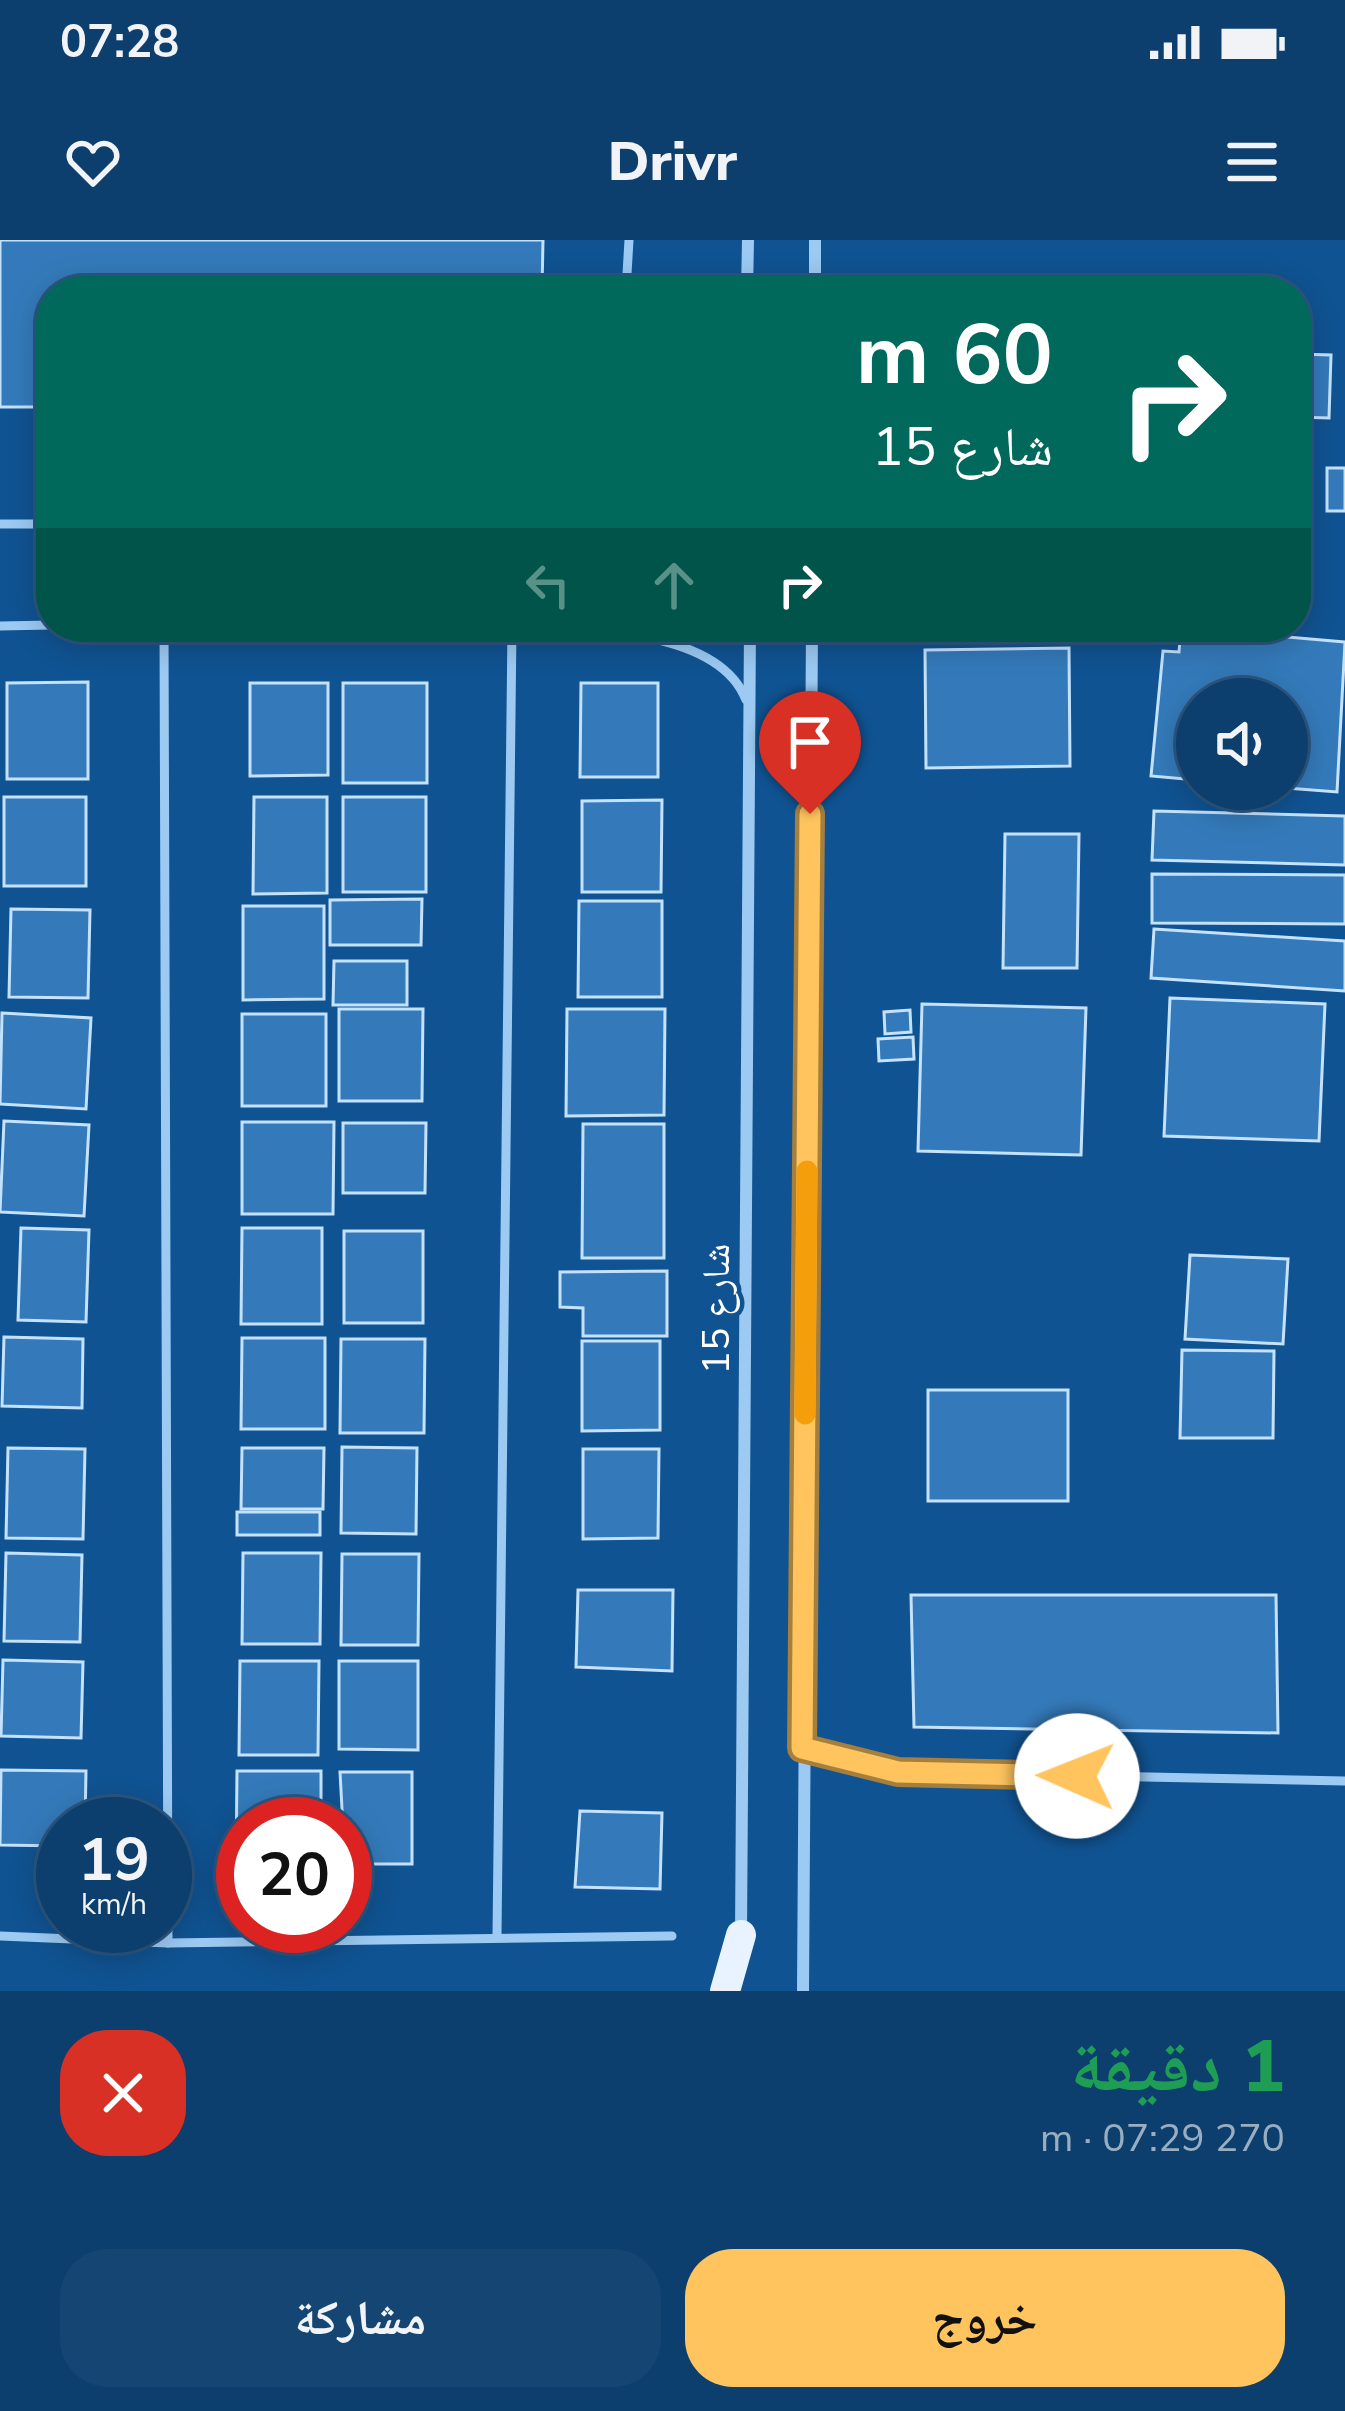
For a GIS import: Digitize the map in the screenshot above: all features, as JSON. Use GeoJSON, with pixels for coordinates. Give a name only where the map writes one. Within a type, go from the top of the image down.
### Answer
{"type":"FeatureCollection","features":[{"type":"Feature","properties":{"kind":"main road"},"geometry":{"type":"LineString","coordinates":[[725,1991],[741,1935]]}},
{"type":"Feature","properties":{"kind":"street"},"geometry":{"type":"LineString","coordinates":[[747,276],[748,240]]}},
{"type":"Feature","properties":{"kind":"street"},"geometry":{"type":"LineString","coordinates":[[815,240],[815,276]]}},
{"type":"Feature","properties":{"kind":"street","name":"شارع 15"},"geometry":{"type":"LineString","coordinates":[[739,1991],[750,642]]}},
{"type":"Feature","properties":{"kind":"street"},"geometry":{"type":"LineString","coordinates":[[803,1991],[812,642]]}},
{"type":"Feature","properties":{"kind":"lane"},"geometry":{"type":"LineString","coordinates":[[627,276],[629,240]]}},
{"type":"Feature","properties":{"kind":"lane"},"geometry":{"type":"LineString","coordinates":[[0,524],[36,524]]}},
{"type":"Feature","properties":{"kind":"lane"},"geometry":{"type":"LineString","coordinates":[[0,626],[36,625]]}},
{"type":"Feature","properties":{"kind":"lane"},"geometry":{"type":"LineString","coordinates":[[164,642],[168,1797]]}},
{"type":"Feature","properties":{"kind":"lane"},"geometry":{"type":"LineString","coordinates":[[497,1935],[512,642]]}},
{"type":"Feature","properties":{"kind":"lane"},"geometry":{"type":"LineString","coordinates":[[662,642],[712,665],[742,688],[751,712]]}},
{"type":"Feature","properties":{"kind":"lane"},"geometry":{"type":"LineString","coordinates":[[802,1748],[898,1772],[1345,1781]]}},
{"type":"Feature","properties":{"kind":"lane"},"geometry":{"type":"LineString","coordinates":[[0,1936],[36,1938]]}},
{"type":"Feature","properties":{"kind":"lane"},"geometry":{"type":"LineString","coordinates":[[192,1942],[672,1936]]}},
{"type":"Feature","properties":{"kind":"building"},"geometry":{"type":"Polygon","coordinates":[[[0,240],[543,240],[542,276],[36,276],[36,407],[0,407],[0,240]]]}},
{"type":"Feature","properties":{"kind":"building"},"geometry":{"type":"Polygon","coordinates":[[[1311,354],[1331,355],[1329,418],[1311,417],[1311,354]]]}},
{"type":"Feature","properties":{"kind":"building"},"geometry":{"type":"Polygon","coordinates":[[[1327,468],[1345,468],[1345,511],[1327,511],[1327,468]]]}},
{"type":"Feature","properties":{"kind":"building"},"geometry":{"type":"Polygon","coordinates":[[[1180,642],[1345,642],[1337,792],[1308,790],[1308,678],[1176,678],[1176,778],[1151,776],[1163,651],[1179,652],[1180,642]]]}},
{"type":"Feature","properties":{"kind":"building"},"geometry":{"type":"Polygon","coordinates":[[[1069,648],[1070,766],[926,768],[925,650],[1069,648]]]}},
{"type":"Feature","properties":{"kind":"building"},"geometry":{"type":"Polygon","coordinates":[[[88,682],[88,779],[7,779],[7,683],[88,682]]]}},
{"type":"Feature","properties":{"kind":"building"},"geometry":{"type":"Polygon","coordinates":[[[250,683],[328,683],[328,775],[250,776],[250,683]]]}},
{"type":"Feature","properties":{"kind":"building"},"geometry":{"type":"Polygon","coordinates":[[[343,683],[427,683],[427,783],[343,783],[343,683]]]}},
{"type":"Feature","properties":{"kind":"building"},"geometry":{"type":"Polygon","coordinates":[[[581,683],[658,683],[658,777],[580,777],[581,683]]]}},
{"type":"Feature","properties":{"kind":"building"},"geometry":{"type":"Polygon","coordinates":[[[4,797],[86,797],[86,886],[4,886],[4,797]]]}},
{"type":"Feature","properties":{"kind":"building"},"geometry":{"type":"Polygon","coordinates":[[[254,797],[327,797],[327,893],[253,894],[254,797]]]}},
{"type":"Feature","properties":{"kind":"building"},"geometry":{"type":"Polygon","coordinates":[[[343,797],[426,797],[426,892],[343,892],[343,797]]]}},
{"type":"Feature","properties":{"kind":"building"},"geometry":{"type":"Polygon","coordinates":[[[662,800],[661,892],[582,892],[582,801],[662,800]]]}},
{"type":"Feature","properties":{"kind":"building"},"geometry":{"type":"Polygon","coordinates":[[[1154,811],[1345,816],[1345,865],[1152,860],[1154,811]]]}},
{"type":"Feature","properties":{"kind":"building"},"geometry":{"type":"Polygon","coordinates":[[[1005,834],[1079,834],[1077,968],[1003,968],[1005,834]]]}},
{"type":"Feature","properties":{"kind":"building"},"geometry":{"type":"Polygon","coordinates":[[[1152,874],[1345,875],[1345,924],[1152,923],[1152,874]]]}},
{"type":"Feature","properties":{"kind":"building"},"geometry":{"type":"Polygon","coordinates":[[[422,899],[421,945],[330,945],[330,900],[422,899]]]}},
{"type":"Feature","properties":{"kind":"building"},"geometry":{"type":"Polygon","coordinates":[[[579,901],[662,901],[662,997],[578,997],[579,901]]]}},
{"type":"Feature","properties":{"kind":"building"},"geometry":{"type":"Polygon","coordinates":[[[243,906],[324,906],[324,999],[243,1000],[243,906]]]}},
{"type":"Feature","properties":{"kind":"building"},"geometry":{"type":"Polygon","coordinates":[[[11,909],[90,910],[88,998],[9,997],[11,909]]]}},
{"type":"Feature","properties":{"kind":"building"},"geometry":{"type":"Polygon","coordinates":[[[1154,929],[1345,941],[1345,991],[1151,978],[1154,929]]]}},
{"type":"Feature","properties":{"kind":"building"},"geometry":{"type":"Polygon","coordinates":[[[334,961],[407,961],[407,1005],[333,1005],[334,961]]]}},
{"type":"Feature","properties":{"kind":"building"},"geometry":{"type":"Polygon","coordinates":[[[1170,998],[1325,1004],[1319,1141],[1164,1136],[1170,998]]]}},
{"type":"Feature","properties":{"kind":"building"},"geometry":{"type":"Polygon","coordinates":[[[922,1004],[1086,1008],[1081,1155],[918,1151],[922,1004]]]}},
{"type":"Feature","properties":{"kind":"building"},"geometry":{"type":"Polygon","coordinates":[[[339,1009],[423,1009],[422,1101],[339,1101],[339,1009]]]}},
{"type":"Feature","properties":{"kind":"building"},"geometry":{"type":"Polygon","coordinates":[[[567,1009],[665,1009],[664,1115],[566,1116],[567,1009]]]}},
{"type":"Feature","properties":{"kind":"building"},"geometry":{"type":"Polygon","coordinates":[[[910,1010],[911,1032],[885,1034],[884,1012],[910,1010]]]}},
{"type":"Feature","properties":{"kind":"building"},"geometry":{"type":"Polygon","coordinates":[[[2,1013],[91,1018],[86,1109],[0,1104],[2,1013]]]}},
{"type":"Feature","properties":{"kind":"building"},"geometry":{"type":"Polygon","coordinates":[[[242,1014],[326,1014],[326,1106],[242,1106],[242,1014]]]}},
{"type":"Feature","properties":{"kind":"building"},"geometry":{"type":"Polygon","coordinates":[[[913,1037],[914,1059],[879,1061],[878,1039],[913,1037]]]}},
{"type":"Feature","properties":{"kind":"building"},"geometry":{"type":"Polygon","coordinates":[[[4,1121],[89,1125],[84,1216],[0,1212],[4,1121]]]}},
{"type":"Feature","properties":{"kind":"building"},"geometry":{"type":"Polygon","coordinates":[[[242,1122],[334,1122],[333,1214],[242,1214],[242,1122]]]}},
{"type":"Feature","properties":{"kind":"building"},"geometry":{"type":"Polygon","coordinates":[[[343,1123],[426,1123],[425,1193],[343,1193],[343,1123]]]}},
{"type":"Feature","properties":{"kind":"building"},"geometry":{"type":"Polygon","coordinates":[[[583,1124],[664,1124],[664,1258],[582,1258],[583,1124]]]}},
{"type":"Feature","properties":{"kind":"building"},"geometry":{"type":"Polygon","coordinates":[[[21,1228],[89,1230],[86,1322],[18,1320],[21,1228]]]}},
{"type":"Feature","properties":{"kind":"building"},"geometry":{"type":"Polygon","coordinates":[[[242,1228],[322,1228],[322,1324],[241,1324],[242,1228]]]}},
{"type":"Feature","properties":{"kind":"building"},"geometry":{"type":"Polygon","coordinates":[[[344,1231],[423,1231],[423,1323],[344,1323],[344,1231]]]}},
{"type":"Feature","properties":{"kind":"building"},"geometry":{"type":"Polygon","coordinates":[[[1190,1255],[1288,1259],[1283,1344],[1185,1339],[1190,1255]]]}},
{"type":"Feature","properties":{"kind":"building"},"geometry":{"type":"Polygon","coordinates":[[[667,1271],[667,1336],[583,1336],[583,1308],[560,1307],[560,1272],[667,1271]]]}},
{"type":"Feature","properties":{"kind":"building"},"geometry":{"type":"Polygon","coordinates":[[[4,1337],[83,1339],[82,1408],[2,1406],[4,1337]]]}},
{"type":"Feature","properties":{"kind":"building"},"geometry":{"type":"Polygon","coordinates":[[[242,1338],[325,1338],[325,1429],[241,1429],[242,1338]]]}},
{"type":"Feature","properties":{"kind":"building"},"geometry":{"type":"Polygon","coordinates":[[[341,1339],[425,1339],[424,1433],[340,1433],[341,1339]]]}},
{"type":"Feature","properties":{"kind":"building"},"geometry":{"type":"Polygon","coordinates":[[[582,1341],[660,1341],[660,1430],[582,1431],[582,1341]]]}},
{"type":"Feature","properties":{"kind":"building"},"geometry":{"type":"Polygon","coordinates":[[[1182,1350],[1274,1351],[1273,1438],[1180,1438],[1182,1350]]]}},
{"type":"Feature","properties":{"kind":"building"},"geometry":{"type":"Polygon","coordinates":[[[928,1390],[1068,1390],[1068,1501],[928,1501],[928,1390]]]}},
{"type":"Feature","properties":{"kind":"building"},"geometry":{"type":"Polygon","coordinates":[[[342,1447],[417,1448],[416,1534],[341,1533],[342,1447]]]}},
{"type":"Feature","properties":{"kind":"building"},"geometry":{"type":"Polygon","coordinates":[[[8,1448],[85,1449],[83,1539],[6,1538],[8,1448]]]}},
{"type":"Feature","properties":{"kind":"building"},"geometry":{"type":"Polygon","coordinates":[[[242,1448],[324,1448],[323,1509],[241,1509],[242,1448]]]}},
{"type":"Feature","properties":{"kind":"building"},"geometry":{"type":"Polygon","coordinates":[[[583,1449],[659,1449],[658,1538],[583,1539],[583,1449]]]}},
{"type":"Feature","properties":{"kind":"building"},"geometry":{"type":"Polygon","coordinates":[[[237,1512],[320,1512],[320,1535],[237,1535],[237,1512]]]}},
{"type":"Feature","properties":{"kind":"building"},"geometry":{"type":"Polygon","coordinates":[[[6,1553],[82,1555],[80,1642],[4,1641],[6,1553]]]}},
{"type":"Feature","properties":{"kind":"building"},"geometry":{"type":"Polygon","coordinates":[[[243,1553],[321,1553],[320,1644],[242,1644],[243,1553]]]}},
{"type":"Feature","properties":{"kind":"building"},"geometry":{"type":"Polygon","coordinates":[[[342,1554],[419,1554],[418,1645],[341,1645],[342,1554]]]}},
{"type":"Feature","properties":{"kind":"building"},"geometry":{"type":"Polygon","coordinates":[[[578,1590],[673,1590],[672,1671],[576,1667],[578,1590]]]}},
{"type":"Feature","properties":{"kind":"building"},"geometry":{"type":"Polygon","coordinates":[[[911,1595],[1276,1595],[1278,1733],[914,1727],[911,1595]]]}},
{"type":"Feature","properties":{"kind":"building"},"geometry":{"type":"Polygon","coordinates":[[[3,1660],[83,1662],[81,1738],[1,1736],[3,1660]]]}},
{"type":"Feature","properties":{"kind":"building"},"geometry":{"type":"Polygon","coordinates":[[[240,1661],[319,1661],[318,1755],[239,1755],[240,1661]]]}},
{"type":"Feature","properties":{"kind":"building"},"geometry":{"type":"Polygon","coordinates":[[[339,1661],[418,1661],[418,1750],[339,1749],[339,1661]]]}},
{"type":"Feature","properties":{"kind":"building"},"geometry":{"type":"Polygon","coordinates":[[[1,1770],[86,1771],[86,1797],[36,1797],[36,1846],[0,1845],[1,1770]]]}},
{"type":"Feature","properties":{"kind":"building"},"geometry":{"type":"Polygon","coordinates":[[[237,1771],[321,1771],[321,1797],[237,1797],[237,1771]]]}},
{"type":"Feature","properties":{"kind":"building"},"geometry":{"type":"Polygon","coordinates":[[[340,1772],[412,1772],[412,1864],[372,1864],[372,1797],[341,1797],[340,1772]]]}},
{"type":"Feature","properties":{"kind":"building"},"geometry":{"type":"Polygon","coordinates":[[[580,1811],[662,1813],[660,1889],[575,1887],[580,1811]]]}},
{"type":"Feature","properties":{"kind":"slow traffic"},"geometry":{"type":"LineString","coordinates":[[805,1414],[807,1171]]}},
{"type":"Feature","properties":{"kind":"route"},"geometry":{"type":"LineString","coordinates":[[810,814],[802,1748],[898,1772],[1077,1776]]}}]}
